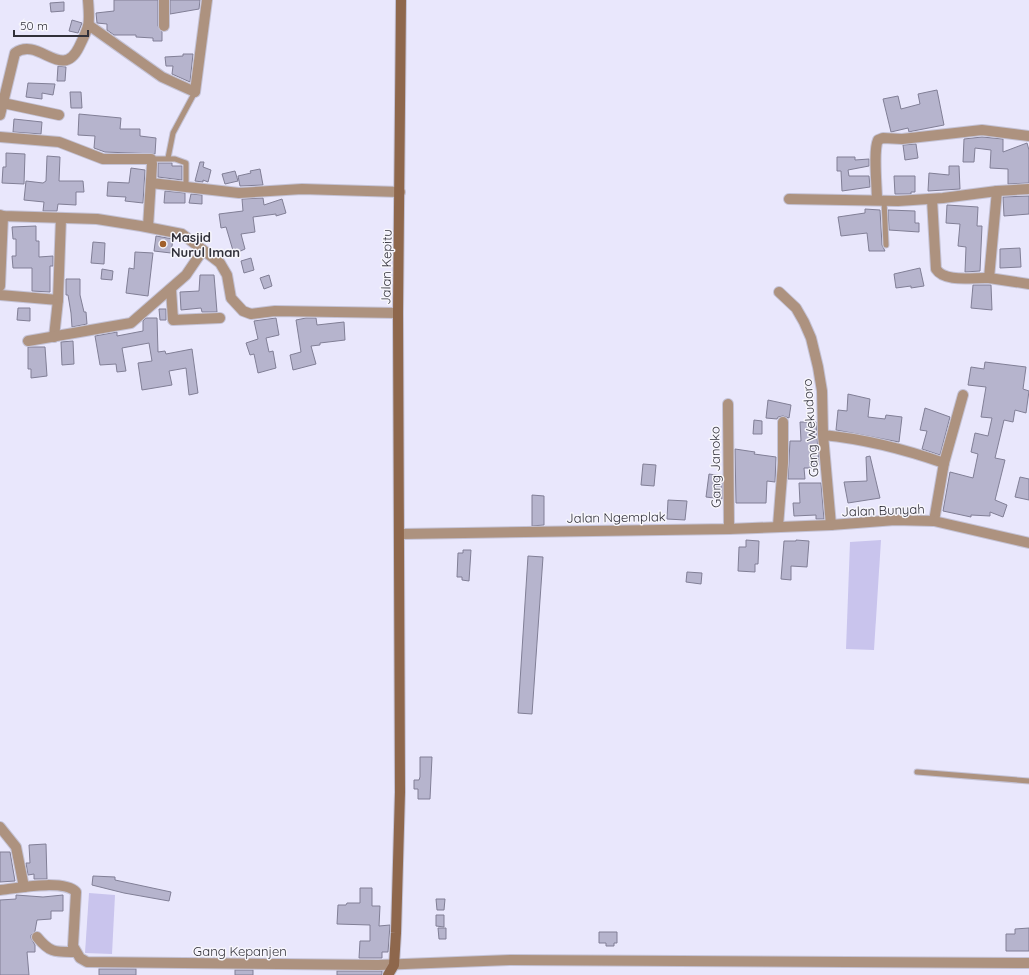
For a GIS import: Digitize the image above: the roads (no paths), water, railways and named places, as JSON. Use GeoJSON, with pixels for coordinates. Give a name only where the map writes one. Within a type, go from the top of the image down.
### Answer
{"type":"FeatureCollection","features":[{"type":"Feature","properties":{"kind":"street"},"geometry":{"type":"LineString","coordinates":[[0,115],[15,53],[28,48],[59,61],[67,60],[74,56],[90,26],[88,0]]}},
{"type":"Feature","properties":{"kind":"street"},"geometry":{"type":"LineString","coordinates":[[164,0],[164,26]]}},
{"type":"Feature","properties":{"kind":"street"},"geometry":{"type":"LineString","coordinates":[[90,26],[162,77],[195,92],[207,0]]}},
{"type":"Feature","properties":{"kind":"street","name":"Jalan Kepitu"},"geometry":{"type":"LineString","coordinates":[[394,965],[400,792],[401,534],[398,313],[401,0]]}},
{"type":"Feature","properties":{"kind":"street"},"geometry":{"type":"LineString","coordinates":[[3,103],[59,115]]}},
{"type":"Feature","properties":{"kind":"street"},"geometry":{"type":"LineString","coordinates":[[881,200],[877,161],[874,152],[878,140],[883,138],[902,139],[982,130],[1029,136]]}},
{"type":"Feature","properties":{"kind":"street"},"geometry":{"type":"LineString","coordinates":[[0,137],[59,142],[103,159],[151,159],[148,227]]}},
{"type":"Feature","properties":{"kind":"street"},"geometry":{"type":"LineString","coordinates":[[151,183],[239,193],[302,189],[400,192]]}},
{"type":"Feature","properties":{"kind":"street"},"geometry":{"type":"LineString","coordinates":[[789,199],[932,199],[997,191],[1029,189]]}},
{"type":"Feature","properties":{"kind":"street"},"geometry":{"type":"LineString","coordinates":[[989,278],[997,191]]}},
{"type":"Feature","properties":{"kind":"street"},"geometry":{"type":"LineString","coordinates":[[932,199],[936,269],[939,274],[947,277],[989,278],[1029,284]]}},
{"type":"Feature","properties":{"kind":"street"},"geometry":{"type":"LineString","coordinates":[[0,286],[1,216],[97,219],[182,234],[220,263],[227,275],[231,298],[243,311],[251,314],[275,311],[398,313]]}},
{"type":"Feature","properties":{"kind":"street"},"geometry":{"type":"LineString","coordinates":[[54,336],[58,300],[61,218]]}},
{"type":"Feature","properties":{"kind":"street"},"geometry":{"type":"LineString","coordinates":[[28,341],[131,324],[186,275],[203,250]]}},
{"type":"Feature","properties":{"kind":"street"},"geometry":{"type":"LineString","coordinates":[[171,289],[173,320],[220,318]]}},
{"type":"Feature","properties":{"kind":"street","name":"Gang Wekudoro"},"geometry":{"type":"LineString","coordinates":[[779,292],[796,308],[811,338],[822,391],[823,435],[831,525]]}},
{"type":"Feature","properties":{"kind":"street"},"geometry":{"type":"LineString","coordinates":[[0,295],[58,300]]}},
{"type":"Feature","properties":{"kind":"street"},"geometry":{"type":"LineString","coordinates":[[934,521],[944,463],[963,395]]}},
{"type":"Feature","properties":{"kind":"street","name":"Gang Janoko"},"geometry":{"type":"LineString","coordinates":[[728,404],[729,529]]}},
{"type":"Feature","properties":{"kind":"street"},"geometry":{"type":"LineString","coordinates":[[778,526],[783,422]]}},
{"type":"Feature","properties":{"kind":"street"},"geometry":{"type":"LineString","coordinates":[[823,435],[852,438],[889,446],[944,463]]}},
{"type":"Feature","properties":{"kind":"street","name":"Jalan Bunyah"},"geometry":{"type":"LineString","coordinates":[[831,525],[895,520],[934,521],[1029,543]]}},
{"type":"Feature","properties":{"kind":"street","name":"Jalan Ngemplak"},"geometry":{"type":"LineString","coordinates":[[401,534],[729,529],[831,525]]}},
{"type":"Feature","properties":{"kind":"street"},"geometry":{"type":"LineString","coordinates":[[0,827],[16,846],[24,887]]}},
{"type":"Feature","properties":{"kind":"street"},"geometry":{"type":"LineString","coordinates":[[0,890],[24,887],[63,886],[75,891],[73,946],[75,952],[51,951],[46,948],[37,937]]}},
{"type":"Feature","properties":{"kind":"street","name":"Gang Kepanjen"},"geometry":{"type":"LineString","coordinates":[[75,952],[87,962],[394,965],[511,960],[1029,963]]}},
{"type":"Feature","properties":{"kind":"street"},"geometry":{"type":"LineString","coordinates":[[388,975],[394,965]]}},
{"type":"Feature","properties":{"kind":"lane"},"geometry":{"type":"LineString","coordinates":[[168,158],[173,132],[195,92]]}},
{"type":"Feature","properties":{"kind":"lane"},"geometry":{"type":"LineString","coordinates":[[151,159],[168,158],[186,163],[186,187]]}},
{"type":"Feature","properties":{"kind":"lane"},"geometry":{"type":"LineString","coordinates":[[881,200],[886,245]]}},
{"type":"Feature","properties":{"kind":"lane"},"geometry":{"type":"LineString","coordinates":[[917,772],[1029,781]]}},
{"type":"Feature","properties":{"kind":"place","name":"Masjid Nurul Iman"},"geometry":{"type":"Point","coordinates":[163,244]}}]}
